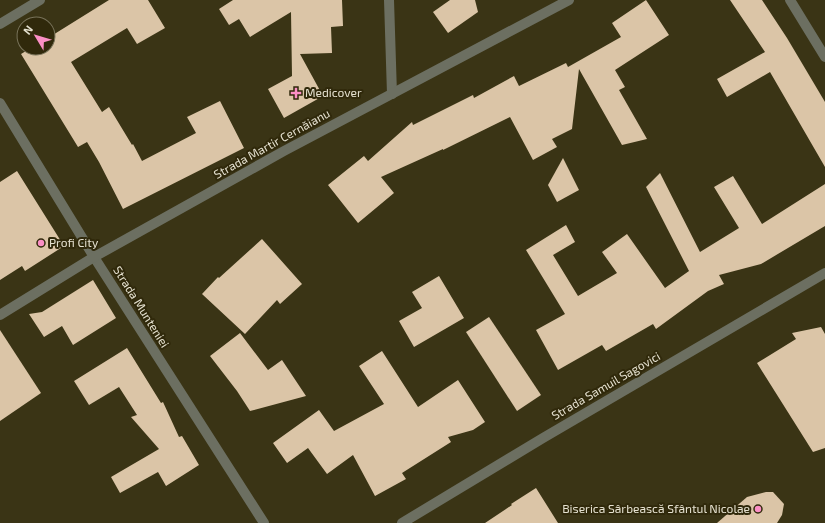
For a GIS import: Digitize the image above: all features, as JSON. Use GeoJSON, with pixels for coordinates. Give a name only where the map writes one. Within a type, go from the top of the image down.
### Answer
{"type":"FeatureCollection","features":[{"type":"Feature","properties":{"kind":"street"},"geometry":{"type":"LineString","coordinates":[[0,24],[40,0]]}},
{"type":"Feature","properties":{"kind":"street"},"geometry":{"type":"LineString","coordinates":[[389,0],[392,94]]}},
{"type":"Feature","properties":{"kind":"street","name":"Strada Martir Cernăianu"},"geometry":{"type":"LineString","coordinates":[[0,315],[94,257],[284,151],[569,0]]}},
{"type":"Feature","properties":{"kind":"street"},"geometry":{"type":"LineString","coordinates":[[790,0],[825,57]]}},
{"type":"Feature","properties":{"kind":"street","name":"Strada Munteniei"},"geometry":{"type":"LineString","coordinates":[[0,103],[94,257],[264,523]]}},
{"type":"Feature","properties":{"kind":"street","name":"Strada Samuil Sagovici"},"geometry":{"type":"LineString","coordinates":[[402,523],[543,438],[825,273]]}},
{"type":"Feature","properties":{"kind":"building"},"geometry":{"type":"Polygon","coordinates":[[[109,0],[148,0],[165,28],[137,44],[127,28],[71,62],[102,112],[109,107],[142,161],[196,133],[187,117],[220,101],[244,148],[123,209],[87,142],[78,147],[22,56],[56,56],[56,33],[109,0]]]}},
{"type":"Feature","properties":{"kind":"building"},"geometry":{"type":"Polygon","coordinates":[[[233,0],[342,0],[343,26],[331,27],[332,53],[300,54],[323,96],[284,118],[268,89],[292,76],[291,12],[250,37],[239,19],[229,25],[219,9],[233,0]]]}},
{"type":"Feature","properties":{"kind":"building"},"geometry":{"type":"Polygon","coordinates":[[[450,0],[475,0],[478,12],[448,33],[433,12],[450,0]]]}},
{"type":"Feature","properties":{"kind":"building"},"geometry":{"type":"Polygon","coordinates":[[[646,0],[669,35],[615,70],[625,87],[619,90],[647,139],[622,145],[579,69],[572,129],[552,139],[557,147],[533,160],[510,117],[443,150],[381,177],[394,193],[358,223],[328,185],[364,156],[368,161],[412,122],[413,125],[473,95],[474,98],[514,76],[519,86],[566,63],[568,67],[621,37],[612,23],[646,0]]]}},
{"type":"Feature","properties":{"kind":"building"},"geometry":{"type":"Polygon","coordinates":[[[730,0],[762,0],[787,38],[825,102],[825,167],[770,72],[727,97],[717,79],[765,52],[730,0]]]}},
{"type":"Feature","properties":{"kind":"building"},"geometry":{"type":"Polygon","coordinates":[[[563,158],[579,190],[557,202],[548,185],[563,158]]]}},
{"type":"Feature","properties":{"kind":"building"},"geometry":{"type":"Polygon","coordinates":[[[17,171],[64,246],[25,271],[22,266],[0,280],[0,182],[17,171]]]}},
{"type":"Feature","properties":{"kind":"building"},"geometry":{"type":"Polygon","coordinates":[[[660,173],[700,252],[739,228],[714,187],[733,176],[762,224],[825,184],[825,226],[761,264],[719,275],[724,284],[708,291],[656,329],[653,324],[606,351],[602,345],[558,370],[536,330],[565,314],[526,250],[566,225],[575,242],[553,255],[578,296],[617,273],[602,252],[627,234],[665,288],[689,271],[646,187],[660,173]]]}},
{"type":"Feature","properties":{"kind":"building"},"geometry":{"type":"Polygon","coordinates":[[[262,239],[302,284],[280,304],[277,300],[245,334],[202,294],[218,277],[219,278],[262,239]]]}},
{"type":"Feature","properties":{"kind":"building"},"geometry":{"type":"Polygon","coordinates":[[[439,276],[464,318],[414,347],[399,321],[422,308],[412,292],[439,276]]]}},
{"type":"Feature","properties":{"kind":"building"},"geometry":{"type":"Polygon","coordinates":[[[93,280],[116,318],[73,345],[62,326],[44,337],[29,314],[42,312],[93,280]]]}},
{"type":"Feature","properties":{"kind":"building"},"geometry":{"type":"Polygon","coordinates":[[[489,317],[541,395],[517,411],[466,332],[489,317]]]}},
{"type":"Feature","properties":{"kind":"building"},"geometry":{"type":"Polygon","coordinates":[[[821,327],[825,334],[825,448],[813,452],[757,363],[796,339],[792,333],[821,327]]]}},
{"type":"Feature","properties":{"kind":"building"},"geometry":{"type":"Polygon","coordinates":[[[0,330],[41,393],[0,421],[0,330]]]}},
{"type":"Feature","properties":{"kind":"building"},"geometry":{"type":"Polygon","coordinates":[[[240,333],[268,370],[282,360],[306,396],[250,411],[237,391],[210,356],[240,333]]]}},
{"type":"Feature","properties":{"kind":"building"},"geometry":{"type":"Polygon","coordinates":[[[127,348],[161,403],[163,402],[179,437],[182,436],[199,465],[166,486],[158,472],[120,493],[111,477],[159,449],[131,417],[137,415],[119,387],[89,405],[74,381],[127,348]]]}},
{"type":"Feature","properties":{"kind":"building"},"geometry":{"type":"Polygon","coordinates":[[[382,351],[418,407],[458,380],[485,422],[473,430],[448,437],[451,442],[402,473],[406,479],[375,496],[353,455],[327,474],[308,448],[287,463],[273,443],[319,410],[334,431],[384,404],[359,366],[382,351]]]}},
{"type":"Feature","properties":{"kind":"building"},"geometry":{"type":"Polygon","coordinates":[[[536,488],[558,523],[485,523],[512,505],[511,504],[536,488]]]}},
{"type":"Feature","properties":{"kind":"building","name":"Biserica Sârbească Sfântul Nicolae"},"geometry":{"type":"Polygon","coordinates":[[[766,492],[773,492],[784,504],[782,515],[777,523],[717,523],[747,497],[766,492]]]}},
{"type":"Feature","properties":{"kind":"place","name":"Medicover"},"geometry":{"type":"Point","coordinates":[296,93]}},
{"type":"Feature","properties":{"kind":"place","name":"Profi City"},"geometry":{"type":"Point","coordinates":[41,243]}},
{"type":"Feature","properties":{"kind":"place","name":"Biserica Sârbească Sfântul Nicolae"},"geometry":{"type":"Point","coordinates":[758,509]}}]}
